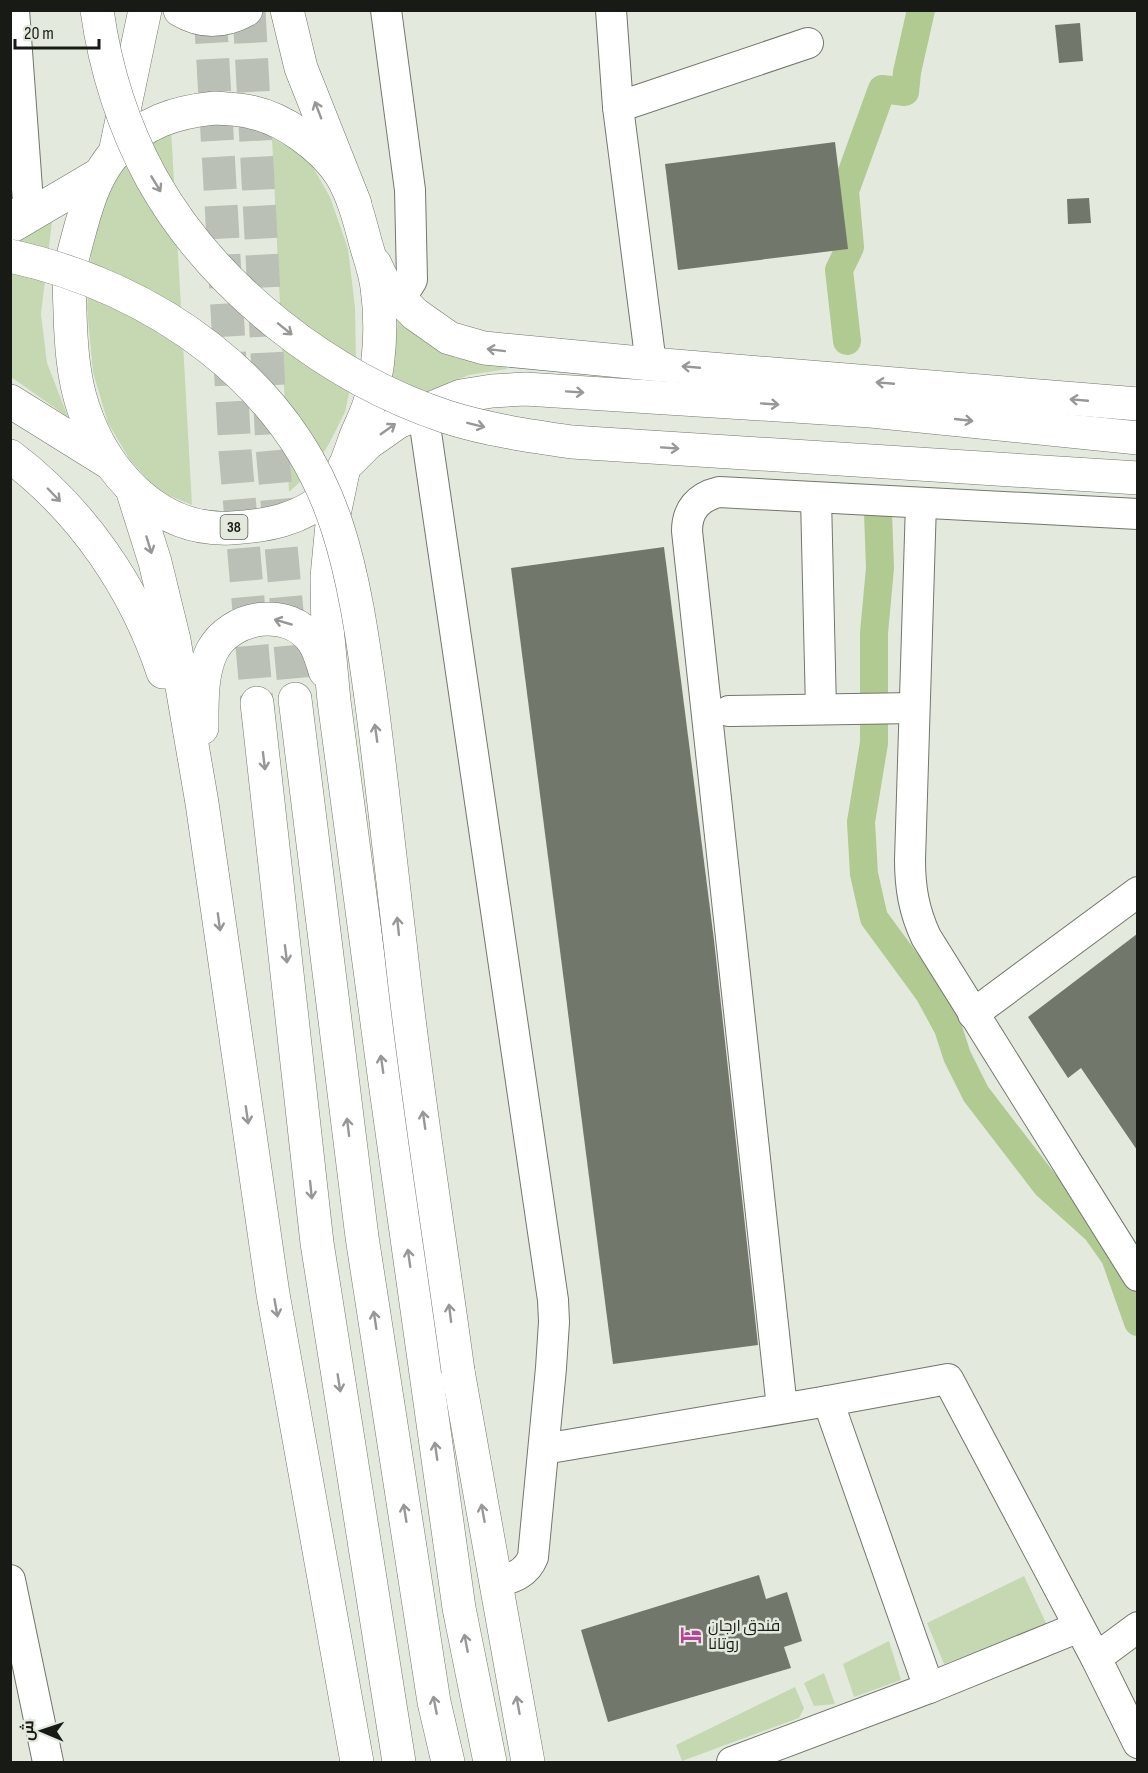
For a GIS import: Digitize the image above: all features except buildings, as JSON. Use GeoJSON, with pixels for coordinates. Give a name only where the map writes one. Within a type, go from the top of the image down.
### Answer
{"type":"FeatureCollection","features":[{"type":"Feature","properties":{"kind":"main road"},"geometry":{"type":"LineString","coordinates":[[97,10],[106,58],[126,120],[152,179],[189,233],[239,289],[289,332],[351,374],[401,399],[468,423],[514,434],[572,442],[1137,478]]}},
{"type":"Feature","properties":{"kind":"main road"},"geometry":{"type":"LineString","coordinates":[[108,164],[145,10]]}},
{"type":"Feature","properties":{"kind":"main road"},"geometry":{"type":"LineString","coordinates":[[180,10],[191,16],[210,20],[229,18],[246,10]]}},
{"type":"Feature","properties":{"kind":"main road"},"geometry":{"type":"LineString","coordinates":[[287,10],[301,68],[355,204]]}},
{"type":"Feature","properties":{"kind":"main road","name":"38"},"geometry":{"type":"LineString","coordinates":[[17,219],[108,164],[142,130],[170,116],[191,111],[216,108],[252,112],[273,119],[320,151],[340,174],[355,204],[377,285],[379,331],[378,360],[371,401],[344,467],[331,492],[315,506],[300,515],[282,521],[254,526],[227,528],[203,526],[180,520],[155,508],[132,489],[110,463],[94,435],[82,405],[75,374],[71,336],[70,273],[87,207],[108,164]]}},
{"type":"Feature","properties":{"kind":"main road"},"geometry":{"type":"LineString","coordinates":[[365,243],[384,283],[415,314],[449,338],[484,348],[1137,404]]}},
{"type":"Feature","properties":{"kind":"main road"},"geometry":{"type":"LineString","coordinates":[[10,256],[74,272],[106,285],[165,316],[210,348],[251,385],[286,427],[315,475],[337,525],[357,610],[366,665],[381,770],[402,961],[458,1371],[528,1762]]}},
{"type":"Feature","properties":{"kind":"main road"},"geometry":{"type":"LineString","coordinates":[[490,1762],[459,1608],[334,701],[328,637],[327,577],[332,524],[344,467],[368,443],[398,422],[461,396],[525,389],[871,411],[1137,438]]}},
{"type":"Feature","properties":{"kind":"main road","name":"38"},"geometry":{"type":"LineString","coordinates":[[10,401],[110,463]]}},
{"type":"Feature","properties":{"kind":"main road"},"geometry":{"type":"LineString","coordinates":[[10,456],[53,493],[81,525],[110,562],[144,623],[170,693],[213,877]]}},
{"type":"Feature","properties":{"kind":"main road"},"geometry":{"type":"LineString","coordinates":[[132,489],[155,562],[174,640],[202,803],[273,1294],[357,1762]]}},
{"type":"Feature","properties":{"kind":"main road"},"geometry":{"type":"LineString","coordinates":[[202,803],[202,711],[206,668],[213,650],[225,634],[241,624],[260,619],[279,620],[297,627],[313,640],[322,659],[334,701]]}},
{"type":"Feature","properties":{"kind":"main road"},"geometry":{"type":"LineString","coordinates":[[295,699],[362,1237],[434,1702],[448,1762]]}},
{"type":"Feature","properties":{"kind":"main road"},"geometry":{"type":"LineString","coordinates":[[257,703],[317,1243],[399,1762]]}},
{"type":"Feature","properties":{"kind":"street"},"geometry":{"type":"LineString","coordinates":[[386,10],[410,190],[412,280],[400,299]]}},
{"type":"Feature","properties":{"kind":"street"},"geometry":{"type":"LineString","coordinates":[[611,10],[618,108],[651,364]]}},
{"type":"Feature","properties":{"kind":"street"},"geometry":{"type":"LineString","coordinates":[[13,22],[17,219]]}},
{"type":"Feature","properties":{"kind":"street"},"geometry":{"type":"LineString","coordinates":[[618,108],[808,43]]}},
{"type":"Feature","properties":{"kind":"street"},"geometry":{"type":"LineString","coordinates":[[423,412],[553,1300],[553,1345],[533,1557],[530,1564],[520,1574],[495,1583]]}},
{"type":"Feature","properties":{"kind":"street"},"geometry":{"type":"LineString","coordinates":[[782,1408],[687,522],[695,504],[702,498],[719,492],[1137,514]]}},
{"type":"Feature","properties":{"kind":"street"},"geometry":{"type":"LineString","coordinates":[[816,498],[821,709]]}},
{"type":"Feature","properties":{"kind":"street"},"geometry":{"type":"LineString","coordinates":[[921,503],[910,880],[912,900],[926,937],[1137,1276]]}},
{"type":"Feature","properties":{"kind":"street"},"geometry":{"type":"LineString","coordinates":[[729,711],[914,708]]}},
{"type":"Feature","properties":{"kind":"street"},"geometry":{"type":"LineString","coordinates":[[974,1014],[1137,892]]}},
{"type":"Feature","properties":{"kind":"street"},"geometry":{"type":"LineString","coordinates":[[543,1449],[828,1401],[948,1378],[1096,1658],[1137,1743]]}},
{"type":"Feature","properties":{"kind":"street"},"geometry":{"type":"LineString","coordinates":[[828,1401],[929,1688]]}},
{"type":"Feature","properties":{"kind":"street"},"geometry":{"type":"LineString","coordinates":[[10,1580],[48,1762]]}},
{"type":"Feature","properties":{"kind":"street"},"geometry":{"type":"LineString","coordinates":[[732,1762],[929,1688],[1079,1627]]}},
{"type":"Feature","properties":{"kind":"street"},"geometry":{"type":"LineString","coordinates":[[1096,1658],[1137,1627]]}},
{"type":"Feature","properties":{"kind":"green space"},"geometry":{"type":"Polygon","coordinates":[[[171,128],[192,505],[158,491],[130,460],[108,423],[93,372],[87,308],[91,254],[98,218],[112,178],[146,140],[171,128]]]}},
{"type":"Feature","properties":{"kind":"green space"},"geometry":{"type":"Polygon","coordinates":[[[272,138],[307,157],[330,197],[348,249],[355,307],[356,360],[345,412],[313,470],[289,492],[272,138]]]}},
{"type":"Feature","properties":{"kind":"green space"},"geometry":{"type":"Polygon","coordinates":[[[53,213],[41,314],[47,363],[68,417],[11,377],[11,239],[53,213]]]}},
{"type":"Feature","properties":{"kind":"green space"},"geometry":{"type":"Polygon","coordinates":[[[398,319],[420,337],[456,358],[508,364],[507,369],[469,375],[424,394],[387,418],[398,319]]]}},
{"type":"Feature","properties":{"kind":"green space"},"geometry":{"type":"Polygon","coordinates":[[[1024,1576],[1047,1625],[944,1664],[927,1623],[1024,1576]]]}},
{"type":"Feature","properties":{"kind":"green space"},"geometry":{"type":"Polygon","coordinates":[[[889,1641],[901,1680],[854,1697],[843,1664],[889,1641]]]}},
{"type":"Feature","properties":{"kind":"green space"},"geometry":{"type":"Polygon","coordinates":[[[824,1673],[835,1704],[814,1706],[804,1683],[824,1673]]]}},
{"type":"Feature","properties":{"kind":"green space"},"geometry":{"type":"Polygon","coordinates":[[[795,1687],[804,1708],[799,1718],[682,1761],[676,1745],[795,1687]]]}},
{"type":"Feature","properties":{"kind":"waterway"},"geometry":{"type":"LineString","coordinates":[[847,341],[839,270],[850,247],[845,191],[882,89],[905,92],[907,72],[921,10]]}},
{"type":"Feature","properties":{"kind":"waterway"},"geometry":{"type":"LineString","coordinates":[[878,513],[880,568],[874,633],[874,743],[861,822],[864,874],[874,918],[929,993],[948,1028],[957,1056],[976,1094],[1046,1185],[1096,1230],[1115,1257],[1138,1322]]}},
{"type":"Feature","properties":{"kind":"tunnel"},"geometry":{"type":"LineString","coordinates":[[210,10],[235,451],[257,703]]}},
{"type":"Feature","properties":{"kind":"tunnel"},"geometry":{"type":"LineString","coordinates":[[249,10],[272,447],[295,699]]}},
{"type":"Feature","properties":{"kind":"place","name":"فندق ارجان روتانا"},"geometry":{"type":"Point","coordinates":[691,1635]}}]}
